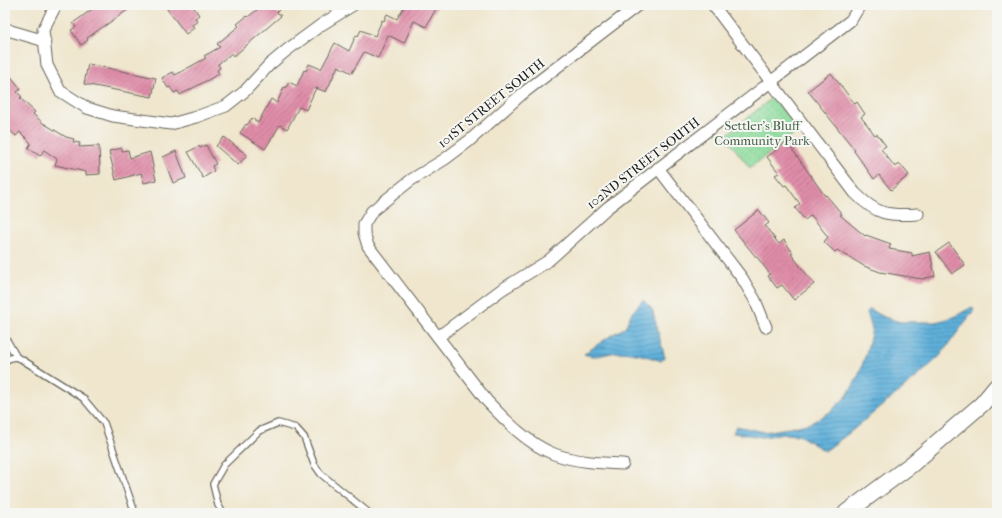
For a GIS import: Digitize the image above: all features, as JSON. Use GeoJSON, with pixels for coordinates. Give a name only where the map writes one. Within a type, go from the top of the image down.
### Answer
{"type":"FeatureCollection","features":[{"type":"Feature","properties":{"kind":"street"},"geometry":{"type":"LineString","coordinates":[[56,5],[43,30],[47,65],[60,91],[87,108],[114,116],[171,124],[226,106],[245,91],[268,65],[321,25],[353,5]]}},
{"type":"Feature","properties":{"kind":"street","name":"101ST STREET SOUTH"},"geometry":{"type":"LineString","coordinates":[[438,337],[368,246],[364,233],[364,224],[372,211],[389,197],[469,142],[522,94],[638,5]]}},
{"type":"Feature","properties":{"kind":"street"},"geometry":{"type":"LineString","coordinates":[[713,5],[855,193],[868,205],[881,212],[895,216],[918,214]]}},
{"type":"Feature","properties":{"kind":"street","name":"102ND STREET SOUTH"},"geometry":{"type":"LineString","coordinates":[[438,337],[501,290],[548,262],[606,208],[851,20],[860,5]]}},
{"type":"Feature","properties":{"kind":"street"},"geometry":{"type":"LineString","coordinates":[[5,28],[44,41]]}},
{"type":"Feature","properties":{"kind":"street"},"geometry":{"type":"LineString","coordinates":[[658,168],[742,278],[755,300],[766,327]]}},
{"type":"Feature","properties":{"kind":"street"},"geometry":{"type":"LineString","coordinates":[[438,337],[487,401],[507,421],[533,442],[554,454],[584,461],[624,464]]}},
{"type":"Feature","properties":{"kind":"street"},"geometry":{"type":"LineString","coordinates":[[846,513],[918,459],[982,404],[997,386]]}},
{"type":"Feature","properties":{"kind":"lane"},"geometry":{"type":"LineString","coordinates":[[5,337],[16,356],[84,398],[104,423],[135,513]]}},
{"type":"Feature","properties":{"kind":"lane"},"geometry":{"type":"LineString","coordinates":[[5,361],[16,356]]}},
{"type":"Feature","properties":{"kind":"lane"},"geometry":{"type":"LineString","coordinates":[[223,513],[218,505],[213,484],[224,465],[259,431],[278,423],[296,428],[304,437],[314,464],[321,474],[369,513]]}},
{"type":"Feature","properties":{"kind":"green space","name":"Settler's Bluff Community Park"},"geometry":{"type":"Polygon","coordinates":[[[773,97],[799,130],[750,168],[725,136],[773,97]]]}},
{"type":"Feature","properties":{"kind":"water"},"geometry":{"type":"Polygon","coordinates":[[[643,300],[652,309],[665,358],[661,361],[651,357],[623,352],[597,356],[584,354],[613,334],[625,328],[631,314],[643,300]]]}},
{"type":"Feature","properties":{"kind":"water"},"geometry":{"type":"Polygon","coordinates":[[[972,307],[974,310],[940,356],[849,433],[825,451],[799,435],[783,434],[762,437],[733,433],[736,426],[764,432],[789,428],[811,423],[830,412],[847,396],[858,377],[866,354],[872,329],[867,312],[870,309],[884,317],[900,322],[936,322],[954,317],[972,307]]]}},
{"type":"Feature","properties":{"kind":"building"},"geometry":{"type":"Polygon","coordinates":[[[98,5],[135,5],[87,38],[88,40],[81,45],[71,30],[76,27],[73,23],[98,5]]]}},
{"type":"Feature","properties":{"kind":"building"},"geometry":{"type":"Polygon","coordinates":[[[164,5],[192,5],[199,15],[195,18],[198,21],[192,25],[194,28],[186,34],[164,5]]]}},
{"type":"Feature","properties":{"kind":"building"},"geometry":{"type":"Polygon","coordinates":[[[263,5],[275,5],[279,10],[277,12],[281,16],[234,56],[232,53],[218,64],[220,68],[217,70],[219,74],[180,95],[178,91],[174,93],[170,87],[168,88],[162,78],[173,72],[175,75],[206,58],[204,56],[220,47],[217,44],[239,26],[237,24],[263,5]]]}},
{"type":"Feature","properties":{"kind":"building"},"geometry":{"type":"Polygon","coordinates":[[[405,5],[438,5],[426,27],[414,21],[404,43],[388,35],[378,58],[364,52],[352,73],[338,66],[326,92],[316,88],[306,110],[299,107],[287,129],[280,125],[265,149],[240,133],[252,118],[258,123],[271,99],[277,103],[284,87],[286,88],[289,82],[297,86],[304,70],[306,71],[309,64],[321,69],[335,43],[349,51],[356,35],[358,36],[361,30],[375,36],[382,20],[384,21],[387,14],[397,19],[405,5]]]}},
{"type":"Feature","properties":{"kind":"building"},"geometry":{"type":"Polygon","coordinates":[[[88,64],[156,78],[152,97],[84,84],[88,64]]]}},
{"type":"Feature","properties":{"kind":"building"},"geometry":{"type":"Polygon","coordinates":[[[5,69],[21,89],[17,92],[22,97],[20,98],[35,112],[33,114],[43,123],[66,137],[74,139],[73,142],[80,143],[79,147],[99,146],[100,174],[86,175],[86,172],[55,165],[57,159],[44,150],[40,156],[28,148],[31,143],[20,132],[16,136],[5,126],[5,69]]]}},
{"type":"Feature","properties":{"kind":"building"},"geometry":{"type":"Polygon","coordinates":[[[831,73],[855,104],[857,102],[865,114],[861,117],[886,146],[881,149],[895,167],[900,164],[909,175],[891,190],[879,175],[874,179],[854,151],[855,150],[808,91],[831,73]]]}},
{"type":"Feature","properties":{"kind":"building"},"geometry":{"type":"Polygon","coordinates":[[[224,137],[247,155],[238,165],[216,146],[224,137]]]}},
{"type":"Feature","properties":{"kind":"building"},"geometry":{"type":"Polygon","coordinates":[[[787,142],[825,196],[826,195],[842,214],[840,215],[865,236],[866,235],[891,244],[889,249],[912,253],[912,256],[930,252],[935,276],[922,279],[880,272],[864,266],[837,250],[835,252],[824,242],[828,237],[811,215],[805,220],[795,208],[800,204],[786,185],[784,186],[775,175],[779,173],[767,157],[787,142]]]}},
{"type":"Feature","properties":{"kind":"building"},"geometry":{"type":"Polygon","coordinates":[[[206,145],[216,164],[212,166],[214,171],[203,178],[188,152],[199,146],[200,148],[206,145]]]}},
{"type":"Feature","properties":{"kind":"building"},"geometry":{"type":"Polygon","coordinates":[[[122,148],[122,151],[128,150],[130,158],[150,152],[156,180],[144,183],[141,173],[116,180],[109,151],[122,148]]]}},
{"type":"Feature","properties":{"kind":"building"},"geometry":{"type":"Polygon","coordinates":[[[176,151],[186,178],[173,183],[163,157],[176,151]]]}},
{"type":"Feature","properties":{"kind":"building"},"geometry":{"type":"Polygon","coordinates":[[[759,210],[769,223],[765,226],[779,244],[784,240],[793,253],[791,254],[814,284],[794,300],[782,285],[777,288],[768,276],[770,274],[734,230],[759,210]]]}},
{"type":"Feature","properties":{"kind":"building"},"geometry":{"type":"Polygon","coordinates":[[[949,243],[965,265],[952,274],[936,252],[949,243]]]}}]}
